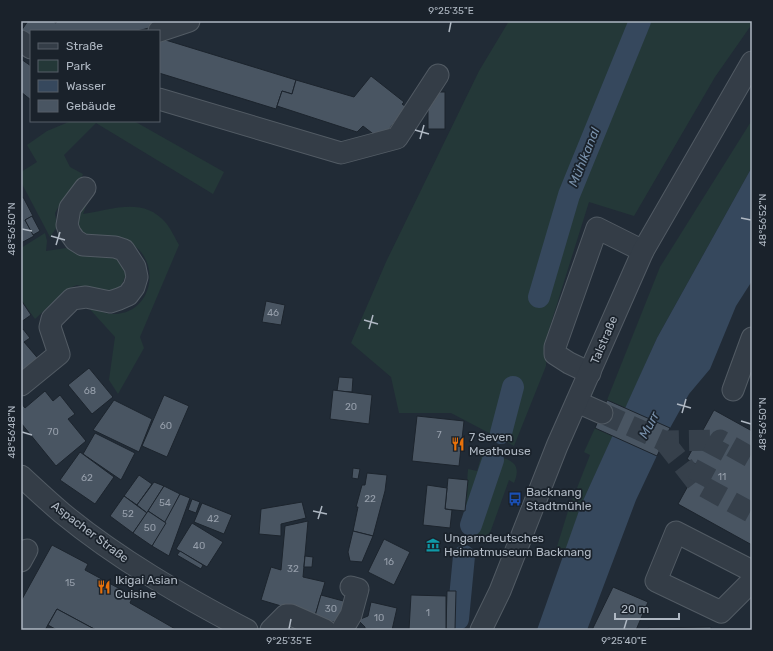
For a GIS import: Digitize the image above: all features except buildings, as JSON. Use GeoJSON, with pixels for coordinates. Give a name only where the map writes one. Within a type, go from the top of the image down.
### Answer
{"type":"FeatureCollection","features":[{"type":"Feature","properties":{"kind":"street"},"geometry":{"type":"LineString","coordinates":[[160,31],[189,21]]}},
{"type":"Feature","properties":{"kind":"street"},"geometry":{"type":"LineString","coordinates":[[21,41],[30,47]]}},
{"type":"Feature","properties":{"kind":"street","name":"Talstraße"},"geometry":{"type":"LineString","coordinates":[[481,630],[500,591],[557,446],[643,251],[752,62]]}},
{"type":"Feature","properties":{"kind":"street"},"geometry":{"type":"LineString","coordinates":[[160,99],[341,153],[397,138],[438,75]]}},
{"type":"Feature","properties":{"kind":"street"},"geometry":{"type":"LineString","coordinates":[[21,385],[59,354],[50,327],[52,318],[72,299],[86,297],[110,302],[128,295],[137,277],[136,266],[124,250],[115,247],[82,245],[75,240],[70,233],[67,225],[70,208],[85,188]]}},
{"type":"Feature","properties":{"kind":"street"},"geometry":{"type":"LineString","coordinates":[[590,373],[555,354],[555,347],[597,228],[643,251]]}},
{"type":"Feature","properties":{"kind":"street"},"geometry":{"type":"LineString","coordinates":[[733,390],[752,338]]}},
{"type":"Feature","properties":{"kind":"street"},"geometry":{"type":"LineString","coordinates":[[577,402],[602,413]]}},
{"type":"Feature","properties":{"kind":"street","name":"Aspacher Straße"},"geometry":{"type":"LineString","coordinates":[[21,476],[62,513],[130,562],[189,599],[247,630]]}},
{"type":"Feature","properties":{"kind":"street"},"geometry":{"type":"LineString","coordinates":[[752,571],[676,532],[656,581],[721,612],[752,581]]}},
{"type":"Feature","properties":{"kind":"street"},"geometry":{"type":"LineString","coordinates":[[342,630],[351,616],[354,588]]}},
{"type":"Feature","properties":{"kind":"street"},"geometry":{"type":"LineString","coordinates":[[271,630],[286,615],[291,615],[325,630]]}},
{"type":"Feature","properties":{"kind":"green space"},"geometry":{"type":"Polygon","coordinates":[[[509,21],[752,21],[752,24],[715,77],[634,216],[589,202],[547,336],[546,366],[514,446],[451,413],[399,413],[391,377],[351,343],[386,262],[479,71],[509,21]]]}},
{"type":"Feature","properties":{"kind":"green space"},"geometry":{"type":"Polygon","coordinates":[[[752,120],[752,167],[657,338],[626,408],[607,400],[660,267],[752,120]]]}},
{"type":"Feature","properties":{"kind":"green space"},"geometry":{"type":"Polygon","coordinates":[[[69,122],[136,122],[224,172],[213,194],[96,123],[64,155],[70,167],[83,174],[78,187],[61,202],[55,213],[57,227],[50,237],[21,182],[21,172],[37,162],[27,145],[47,131],[69,122]]]}},
{"type":"Feature","properties":{"kind":"green space"},"geometry":{"type":"Polygon","coordinates":[[[90,196],[83,214],[127,207],[137,207],[147,210],[157,215],[166,223],[179,245],[140,337],[144,348],[118,394],[109,380],[115,337],[87,306],[110,314],[124,313],[134,308],[141,301],[146,292],[149,282],[149,272],[147,262],[136,247],[124,242],[90,240],[76,228],[80,205],[90,196]]]}},
{"type":"Feature","properties":{"kind":"green space"},"geometry":{"type":"Polygon","coordinates":[[[45,233],[47,241],[46,251],[66,248],[87,256],[106,255],[118,258],[124,263],[126,274],[122,284],[118,289],[108,293],[77,285],[67,289],[35,319],[21,300],[21,248],[45,233]]]}},
{"type":"Feature","properties":{"kind":"green space"},"geometry":{"type":"Polygon","coordinates":[[[595,428],[613,436],[581,505],[564,556],[555,553],[568,511],[590,455],[584,452],[595,428]]]}},
{"type":"Feature","properties":{"kind":"green space"},"geometry":{"type":"Polygon","coordinates":[[[482,454],[509,460],[514,463],[517,474],[514,483],[509,480],[486,544],[461,527],[465,511],[468,469],[477,471],[482,454]]]}},
{"type":"Feature","properties":{"kind":"water","name":"Murr"},"geometry":{"type":"Polygon","coordinates":[[[752,167],[752,281],[736,306],[710,369],[689,394],[670,428],[636,500],[587,630],[537,630],[581,505],[657,338],[752,167]]]}},
{"type":"Feature","properties":{"kind":"waterway","name":"Mühlkanal"},"geometry":{"type":"LineString","coordinates":[[539,297],[569,195],[640,21]]}},
{"type":"Feature","properties":{"kind":"waterway","name":"Mühlkanal"},"geometry":{"type":"LineString","coordinates":[[501,433],[513,387]]}},
{"type":"Feature","properties":{"kind":"waterway","name":"Mühlkanal"},"geometry":{"type":"LineString","coordinates":[[471,525],[493,460]]}},
{"type":"Feature","properties":{"kind":"waterway","name":"Mühlkanal"},"geometry":{"type":"LineString","coordinates":[[458,619],[464,556]]}},
{"type":"Feature","properties":{"kind":"tunnel"},"geometry":{"type":"LineString","coordinates":[[602,413],[664,441],[720,440]]}},
{"type":"Feature","properties":{"kind":"tunnel"},"geometry":{"type":"LineString","coordinates":[[697,483],[720,440],[752,458]]}},
{"type":"Feature","properties":{"kind":"tunnel"},"geometry":{"type":"LineString","coordinates":[[664,441],[697,483],[752,513]]}},
{"type":"Feature","properties":{"kind":"place","name":"7 Seven Meathouse"},"geometry":{"type":"Point","coordinates":[458,444]}},
{"type":"Feature","properties":{"kind":"place","name":"Backnang Stadtmühle"},"geometry":{"type":"Point","coordinates":[515,499]}},
{"type":"Feature","properties":{"kind":"place","name":"Ungarndeutsches Heimatmuseum Backnang"},"geometry":{"type":"Point","coordinates":[433,545]}},
{"type":"Feature","properties":{"kind":"place","name":"Ikigai Asian Cuisine"},"geometry":{"type":"Point","coordinates":[104,587]}}]}
